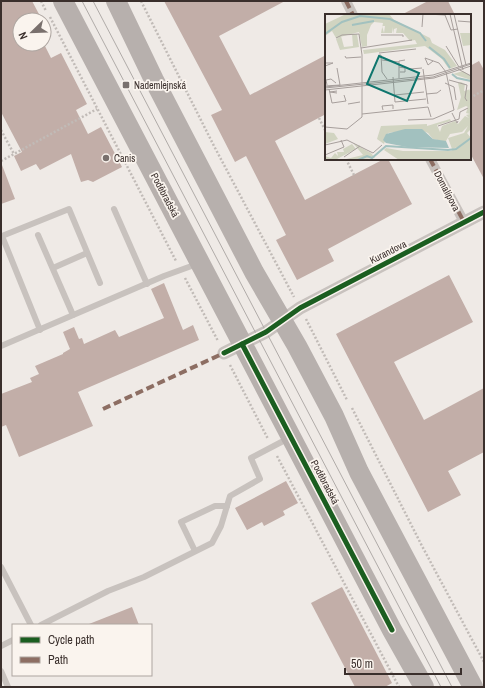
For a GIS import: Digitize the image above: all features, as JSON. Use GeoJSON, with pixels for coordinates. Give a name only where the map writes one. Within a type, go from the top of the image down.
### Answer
{"type":"FeatureCollection","features":[{"type":"Feature","properties":{"kind":"main road","name":"Poděbradská"},"geometry":{"type":"LineString","coordinates":[[63,1],[242,344],[424,687]]}},
{"type":"Feature","properties":{"kind":"main road"},"geometry":{"type":"LineString","coordinates":[[116,1],[154,80],[254,272],[334,416],[359,472],[473,687]]}},
{"type":"Feature","properties":{"kind":"street"},"geometry":{"type":"LineString","coordinates":[[346,1],[352,14]]}},
{"type":"Feature","properties":{"kind":"street","name":"Domalípova"},"geometry":{"type":"LineString","coordinates":[[431,160],[464,222]]}},
{"type":"Feature","properties":{"kind":"street","name":"Kurandova"},"geometry":{"type":"LineString","coordinates":[[224,354],[266,332],[300,308],[484,212]]}},
{"type":"Feature","properties":{"kind":"lane"},"geometry":{"type":"LineString","coordinates":[[40,330],[2,236],[69,209],[100,283]]}},
{"type":"Feature","properties":{"kind":"lane"},"geometry":{"type":"LineString","coordinates":[[114,209],[147,284]]}},
{"type":"Feature","properties":{"kind":"lane"},"geometry":{"type":"LineString","coordinates":[[38,235],[73,315]]}},
{"type":"Feature","properties":{"kind":"lane"},"geometry":{"type":"LineString","coordinates":[[53,268],[87,253]]}},
{"type":"Feature","properties":{"kind":"lane"},"geometry":{"type":"LineString","coordinates":[[1,346],[147,284],[201,263]]}},
{"type":"Feature","properties":{"kind":"lane"},"geometry":{"type":"LineString","coordinates":[[43,624],[108,591],[144,577],[212,542],[222,526],[230,496],[260,479],[251,458],[291,437]]}},
{"type":"Feature","properties":{"kind":"lane"},"geometry":{"type":"LineString","coordinates":[[195,551],[181,522],[215,506],[227,506]]}},
{"type":"Feature","properties":{"kind":"lane"},"geometry":{"type":"LineString","coordinates":[[1,567],[30,624]]}},
{"type":"Feature","properties":{"kind":"lane"},"geometry":{"type":"LineString","coordinates":[[1,646],[12,640]]}},
{"type":"Feature","properties":{"kind":"lane"},"geometry":{"type":"LineString","coordinates":[[1,671],[8,687]]}},
{"type":"Feature","properties":{"kind":"path"},"geometry":{"type":"LineString","coordinates":[[141,1],[214,146],[484,662]]}},
{"type":"Feature","properties":{"kind":"path"},"geometry":{"type":"LineString","coordinates":[[154,80],[176,68]]}},
{"type":"Feature","properties":{"kind":"path"},"geometry":{"type":"LineString","coordinates":[[471,97],[484,90]]}},
{"type":"Feature","properties":{"kind":"path"},"geometry":{"type":"LineString","coordinates":[[1,161],[114,100]]}},
{"type":"Feature","properties":{"kind":"path"},"geometry":{"type":"LineString","coordinates":[[319,118],[325,130]]}},
{"type":"Feature","properties":{"kind":"path"},"geometry":{"type":"LineString","coordinates":[[1,130],[14,154]]}},
{"type":"Feature","properties":{"kind":"path"},"geometry":{"type":"LineString","coordinates":[[346,160],[354,175]]}},
{"type":"Feature","properties":{"kind":"building"},"geometry":{"type":"Polygon","coordinates":[[[1,1],[32,1],[38,12],[12,12],[12,52],[48,52],[51,58],[61,53],[87,104],[76,110],[88,134],[101,127],[122,167],[93,182],[88,180],[81,182],[71,154],[40,170],[36,164],[21,171],[14,156],[22,152],[1,112],[1,1]]]}},
{"type":"Feature","properties":{"kind":"building"},"geometry":{"type":"Polygon","coordinates":[[[164,1],[285,1],[219,36],[250,95],[325,56],[325,115],[275,141],[305,200],[382,160],[389,160],[412,204],[328,249],[334,261],[297,280],[276,240],[286,235],[246,156],[235,162],[211,115],[222,110],[164,1]]]}},
{"type":"Feature","properties":{"kind":"building"},"geometry":{"type":"Polygon","coordinates":[[[428,1],[448,1],[454,14],[403,14],[428,1]]]}},
{"type":"Feature","properties":{"kind":"building"},"geometry":{"type":"Polygon","coordinates":[[[479,61],[484,70],[484,179],[471,155],[471,65],[479,61]]]}},
{"type":"Feature","properties":{"kind":"building"},"geometry":{"type":"Polygon","coordinates":[[[1,165],[15,199],[1,204],[1,165]]]}},
{"type":"Feature","properties":{"kind":"building"},"geometry":{"type":"Polygon","coordinates":[[[449,275],[473,322],[394,362],[424,420],[484,388],[484,452],[448,471],[461,495],[428,512],[336,334],[449,275]]]}},
{"type":"Feature","properties":{"kind":"building"},"geometry":{"type":"Polygon","coordinates":[[[164,283],[183,330],[193,325],[199,340],[78,392],[93,426],[19,457],[6,425],[1,427],[1,394],[32,382],[30,378],[39,374],[35,366],[63,354],[70,349],[63,332],[74,327],[79,339],[82,338],[84,344],[115,330],[119,337],[164,318],[151,289],[164,283]]]}},
{"type":"Feature","properties":{"kind":"building"},"geometry":{"type":"Polygon","coordinates":[[[286,481],[298,503],[283,511],[285,515],[264,526],[262,522],[247,530],[235,508],[286,481]]]}},
{"type":"Feature","properties":{"kind":"building"},"geometry":{"type":"Polygon","coordinates":[[[342,587],[392,683],[385,687],[355,687],[311,603],[342,587]]]}},
{"type":"Feature","properties":{"kind":"building"},"geometry":{"type":"Polygon","coordinates":[[[132,607],[139,624],[89,624],[132,607]]]}},
{"type":"Feature","properties":{"kind":"tram line"},"geometry":{"type":"LineString","coordinates":[[82,1],[441,687]]}},
{"type":"Feature","properties":{"kind":"tram line"},"geometry":{"type":"LineString","coordinates":[[93,1],[452,687]]}},
{"type":"Feature","properties":{"kind":"marked path"},"geometry":{"type":"LineString","coordinates":[[346,1],[352,14]]}},
{"type":"Feature","properties":{"kind":"marked path"},"geometry":{"type":"LineString","coordinates":[[431,160],[464,222]]}},
{"type":"Feature","properties":{"kind":"marked path"},"geometry":{"type":"LineString","coordinates":[[103,409],[224,353]]}},
{"type":"Feature","properties":{"kind":"cycle path"},"geometry":{"type":"LineString","coordinates":[[224,353],[266,332],[300,308],[484,212]]}},
{"type":"Feature","properties":{"kind":"cycle path"},"geometry":{"type":"LineString","coordinates":[[242,344],[392,630]]}},
{"type":"Feature","properties":{"kind":"place","name":"Nademlejnská"},"geometry":{"type":"Point","coordinates":[126,85]}},
{"type":"Feature","properties":{"kind":"place","name":"Canis"},"geometry":{"type":"Point","coordinates":[106,158]}}]}
